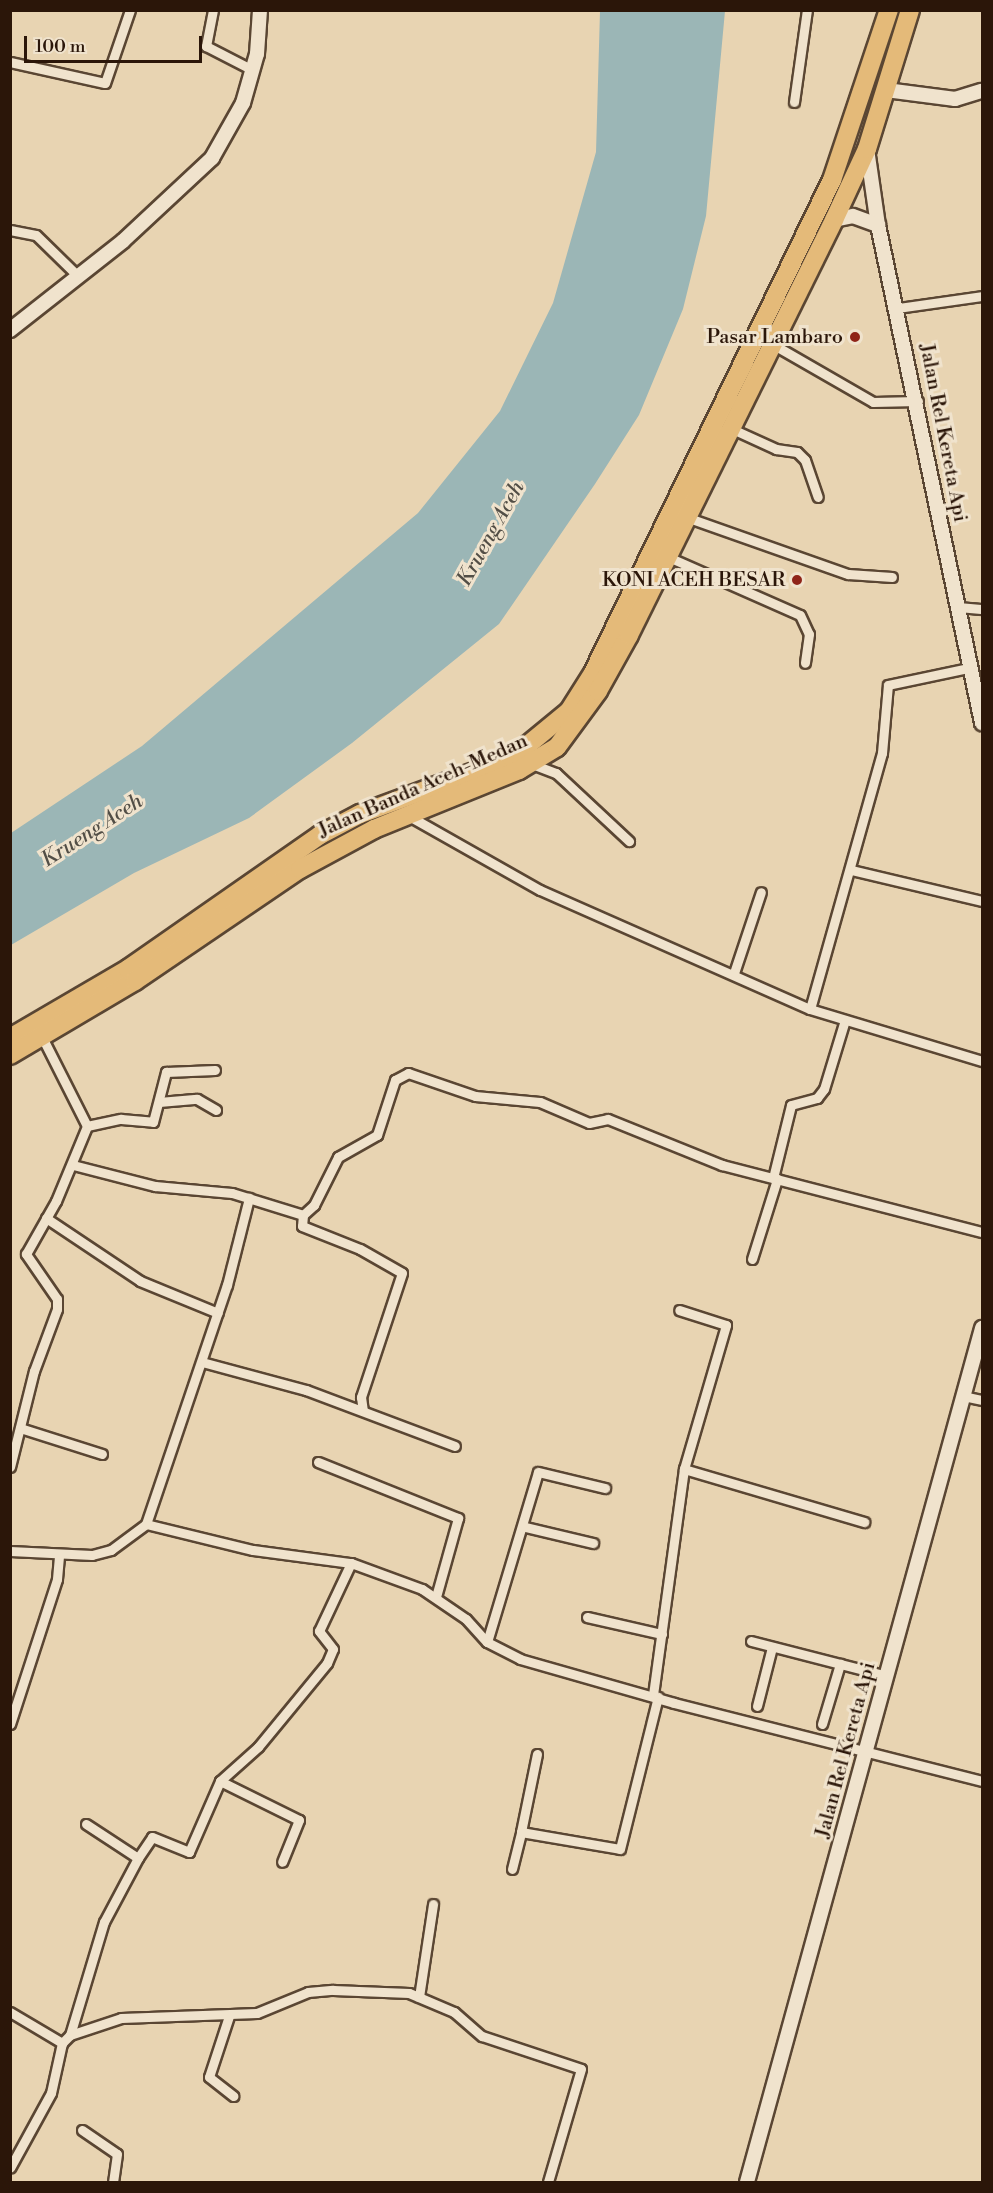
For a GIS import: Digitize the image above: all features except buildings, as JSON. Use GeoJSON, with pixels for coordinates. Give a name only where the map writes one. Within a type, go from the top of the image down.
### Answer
{"type":"FeatureCollection","features":[{"type":"Feature","properties":{"kind":"highway","name":"Jalan Banda Aceh-Medan"},"geometry":{"type":"LineString","coordinates":[[10,1055],[42,1037],[300,869],[366,833],[532,764],[557,747],[598,691],[686,517],[832,180],[889,10]]}},
{"type":"Feature","properties":{"kind":"highway","name":"Jalan Banda Aceh-Medan"},"geometry":{"type":"LineString","coordinates":[[10,1038],[128,969],[320,835],[360,814],[512,758],[539,739],[569,711],[593,673],[720,434],[774,345],[867,149],[910,10]]}},
{"type":"Feature","properties":{"kind":"main road"},"geometry":{"type":"LineString","coordinates":[[10,330],[79,277],[182,190],[212,158],[233,126],[253,70],[260,10]]}},
{"type":"Feature","properties":{"kind":"main road"},"geometry":{"type":"LineString","coordinates":[[886,90],[955,99],[982,92]]}},
{"type":"Feature","properties":{"kind":"main road","name":"Jalan Rel Kereta Api"},"geometry":{"type":"LineString","coordinates":[[867,149],[878,225],[918,400],[969,669],[982,723]]}},
{"type":"Feature","properties":{"kind":"main road"},"geometry":{"type":"LineString","coordinates":[[834,220],[852,216],[878,225]]}},
{"type":"Feature","properties":{"kind":"main road","name":"Jalan Rel Kereta Api"},"geometry":{"type":"LineString","coordinates":[[747,2182],[982,1328]]}},
{"type":"Feature","properties":{"kind":"street"},"geometry":{"type":"LineString","coordinates":[[10,62],[105,83],[130,10]]}},
{"type":"Feature","properties":{"kind":"street"},"geometry":{"type":"LineString","coordinates":[[213,10],[206,46],[253,70]]}},
{"type":"Feature","properties":{"kind":"street"},"geometry":{"type":"LineString","coordinates":[[794,102],[807,10]]}},
{"type":"Feature","properties":{"kind":"street"},"geometry":{"type":"LineString","coordinates":[[10,230],[36,235],[79,277]]}},
{"type":"Feature","properties":{"kind":"street"},"geometry":{"type":"LineString","coordinates":[[898,308],[982,296]]}},
{"type":"Feature","properties":{"kind":"street"},"geometry":{"type":"LineString","coordinates":[[774,345],[873,402],[918,400]]}},
{"type":"Feature","properties":{"kind":"street"},"geometry":{"type":"LineString","coordinates":[[720,434],[776,449],[797,452],[806,460],[818,497]]}},
{"type":"Feature","properties":{"kind":"street"},"geometry":{"type":"LineString","coordinates":[[686,517],[848,574],[892,577]]}},
{"type":"Feature","properties":{"kind":"street"},"geometry":{"type":"LineString","coordinates":[[666,556],[800,615],[809,634],[805,663]]}},
{"type":"Feature","properties":{"kind":"street"},"geometry":{"type":"LineString","coordinates":[[957,607],[982,609]]}},
{"type":"Feature","properties":{"kind":"street"},"geometry":{"type":"LineString","coordinates":[[810,1009],[882,753],[890,681],[969,669]]}},
{"type":"Feature","properties":{"kind":"street"},"geometry":{"type":"LineString","coordinates":[[532,764],[555,773],[629,841]]}},
{"type":"Feature","properties":{"kind":"street"},"geometry":{"type":"LineString","coordinates":[[409,816],[540,890],[734,973],[810,1009],[982,1061]]}},
{"type":"Feature","properties":{"kind":"street"},"geometry":{"type":"LineString","coordinates":[[850,870],[982,901]]}},
{"type":"Feature","properties":{"kind":"street"},"geometry":{"type":"LineString","coordinates":[[734,973],[760,892]]}},
{"type":"Feature","properties":{"kind":"street"},"geometry":{"type":"LineString","coordinates":[[752,1259],[775,1179],[791,1105],[817,1098],[824,1089],[845,1020]]}},
{"type":"Feature","properties":{"kind":"street"},"geometry":{"type":"LineString","coordinates":[[10,1467],[34,1371],[57,1309],[57,1299],[26,1254],[73,1165],[87,1126],[42,1037]]}},
{"type":"Feature","properties":{"kind":"street"},"geometry":{"type":"LineString","coordinates":[[87,1126],[121,1119],[153,1122],[159,1102],[162,1076],[171,1069],[215,1070]]}},
{"type":"Feature","properties":{"kind":"street"},"geometry":{"type":"LineString","coordinates":[[363,1411],[361,1397],[402,1273],[360,1249],[302,1226],[303,1215],[314,1205],[338,1157],[377,1135],[400,1074],[475,1096],[533,1100],[589,1124],[608,1119],[722,1165],[982,1232]]}},
{"type":"Feature","properties":{"kind":"street"},"geometry":{"type":"LineString","coordinates":[[159,1102],[197,1099],[216,1110]]}},
{"type":"Feature","properties":{"kind":"street"},"geometry":{"type":"LineString","coordinates":[[73,1165],[155,1186],[249,1198],[303,1215]]}},
{"type":"Feature","properties":{"kind":"street"},"geometry":{"type":"LineString","coordinates":[[10,1551],[58,1556],[102,1553],[146,1524],[218,1313],[249,1198]]}},
{"type":"Feature","properties":{"kind":"street"},"geometry":{"type":"LineString","coordinates":[[46,1218],[140,1281],[218,1313]]}},
{"type":"Feature","properties":{"kind":"street"},"geometry":{"type":"LineString","coordinates":[[521,1832],[620,1849],[656,1696],[684,1468],[726,1325],[679,1310]]}},
{"type":"Feature","properties":{"kind":"street"},"geometry":{"type":"LineString","coordinates":[[202,1362],[306,1390],[455,1446]]}},
{"type":"Feature","properties":{"kind":"street"},"geometry":{"type":"LineString","coordinates":[[963,1396],[982,1400]]}},
{"type":"Feature","properties":{"kind":"street"},"geometry":{"type":"LineString","coordinates":[[20,1428],[102,1454]]}},
{"type":"Feature","properties":{"kind":"street"},"geometry":{"type":"LineString","coordinates":[[318,1462],[458,1518],[436,1597]]}},
{"type":"Feature","properties":{"kind":"street"},"geometry":{"type":"LineString","coordinates":[[684,1468],[864,1522]]}},
{"type":"Feature","properties":{"kind":"street"},"geometry":{"type":"LineString","coordinates":[[487,1642],[525,1527],[538,1473],[605,1488]]}},
{"type":"Feature","properties":{"kind":"street"},"geometry":{"type":"LineString","coordinates":[[146,1524],[252,1550],[351,1563],[436,1597],[487,1642],[520,1659],[982,1781]]}},
{"type":"Feature","properties":{"kind":"street"},"geometry":{"type":"LineString","coordinates":[[525,1527],[593,1543]]}},
{"type":"Feature","properties":{"kind":"street"},"geometry":{"type":"LineString","coordinates":[[10,1724],[57,1579],[58,1556]]}},
{"type":"Feature","properties":{"kind":"street"},"geometry":{"type":"LineString","coordinates":[[70,2035],[104,1922],[138,1858],[152,1838],[189,1852],[220,1781],[258,1747],[333,1652],[319,1631],[351,1563]]}},
{"type":"Feature","properties":{"kind":"street"},"geometry":{"type":"LineString","coordinates":[[587,1617],[662,1634]]}},
{"type":"Feature","properties":{"kind":"street"},"geometry":{"type":"LineString","coordinates":[[751,1641],[887,1676]]}},
{"type":"Feature","properties":{"kind":"street"},"geometry":{"type":"LineString","coordinates":[[756,1706],[772,1647]]}},
{"type":"Feature","properties":{"kind":"street"},"geometry":{"type":"LineString","coordinates":[[822,1724],[840,1664]]}},
{"type":"Feature","properties":{"kind":"street"},"geometry":{"type":"LineString","coordinates":[[512,1869],[537,1754]]}},
{"type":"Feature","properties":{"kind":"street"},"geometry":{"type":"LineString","coordinates":[[220,1781],[299,1820],[282,1862]]}},
{"type":"Feature","properties":{"kind":"street"},"geometry":{"type":"LineString","coordinates":[[86,1824],[138,1858]]}},
{"type":"Feature","properties":{"kind":"street"},"geometry":{"type":"LineString","coordinates":[[419,1996],[433,1904]]}},
{"type":"Feature","properties":{"kind":"street"},"geometry":{"type":"LineString","coordinates":[[10,2168],[51,2093],[62,2043],[70,2035],[122,2018],[229,2016],[257,2013],[308,1992],[333,1990],[419,1996],[454,2012],[483,2036],[581,2069],[548,2182]]}},
{"type":"Feature","properties":{"kind":"street"},"geometry":{"type":"LineString","coordinates":[[10,2012],[62,2043]]}},
{"type":"Feature","properties":{"kind":"street"},"geometry":{"type":"LineString","coordinates":[[229,2016],[209,2077],[233,2096]]}},
{"type":"Feature","properties":{"kind":"street"},"geometry":{"type":"LineString","coordinates":[[82,2130],[117,2154],[112,2182]]}},
{"type":"Feature","properties":{"kind":"water","name":"Krueng Aceh"},"geometry":{"type":"Polygon","coordinates":[[[600,11],[725,11],[706,216],[683,309],[639,415],[595,484],[499,624],[352,743],[249,818],[134,873],[11,945],[11,833],[142,746],[418,513],[500,411],[553,303],[596,152],[600,11]]]}},
{"type":"Feature","properties":{"kind":"place","name":"Pasar Lambaro"},"geometry":{"type":"Point","coordinates":[855,337]}},
{"type":"Feature","properties":{"kind":"place","name":"KONI ACEH BESAR"},"geometry":{"type":"Point","coordinates":[797,580]}}]}
